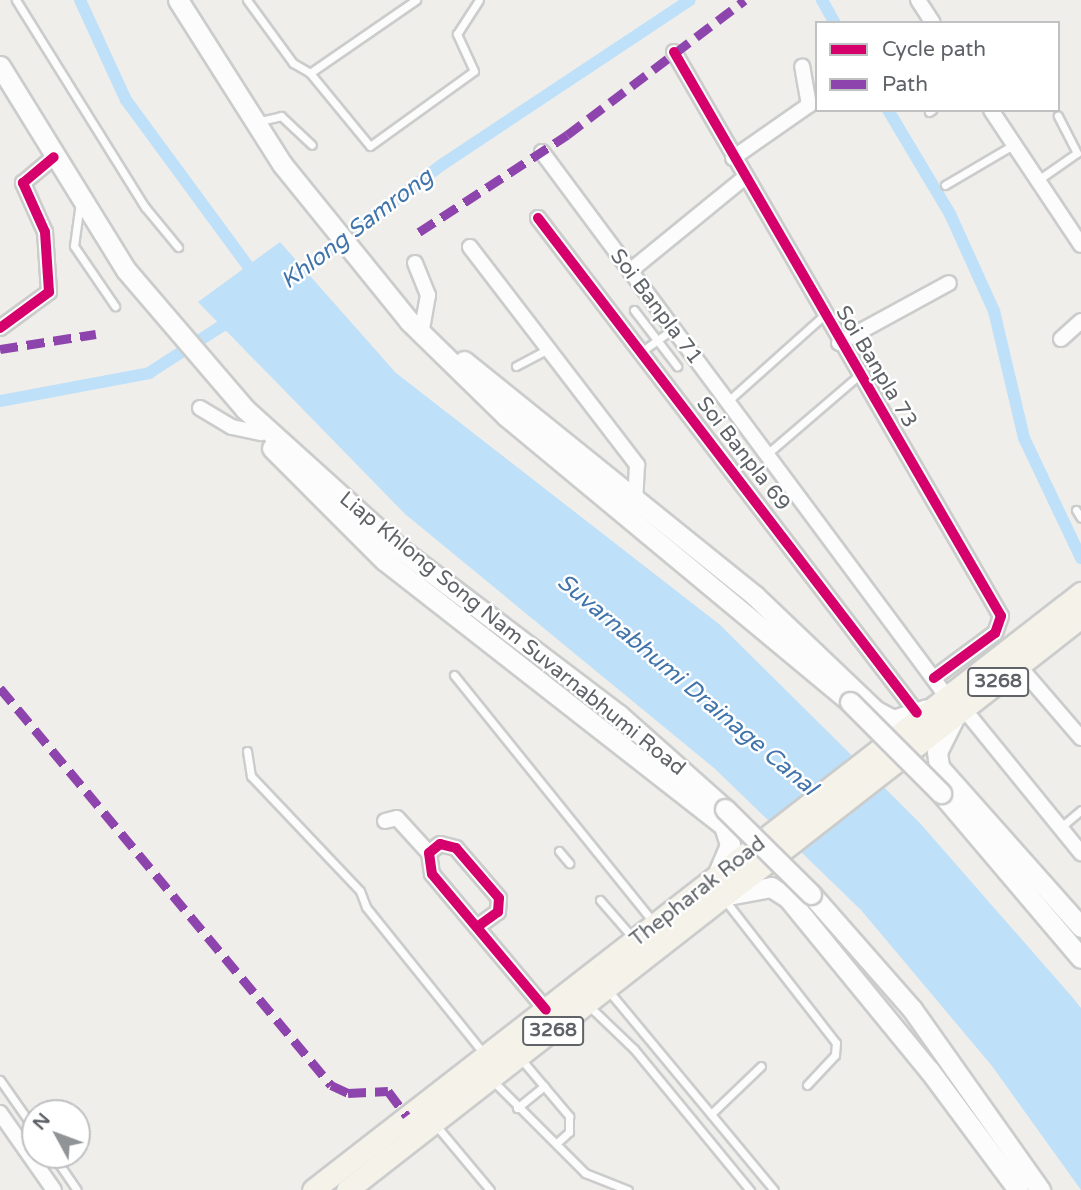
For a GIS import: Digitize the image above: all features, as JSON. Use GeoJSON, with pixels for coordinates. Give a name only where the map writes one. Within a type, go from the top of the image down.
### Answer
{"type":"FeatureCollection","features":[{"type":"Feature","properties":{"kind":"main road"},"geometry":{"type":"LineString","coordinates":[[177,0],[282,164],[410,320],[506,416],[770,629],[850,702],[941,793],[1081,958]]}},
{"type":"Feature","properties":{"kind":"main road","name":"Liap Khlong Song Nam Suvarnabhumi Road"},"geometry":{"type":"LineString","coordinates":[[0,66],[6,89],[54,157],[80,202],[126,270],[248,412],[399,548],[619,715],[811,894],[912,1009],[1040,1190]]}},
{"type":"Feature","properties":{"kind":"main road"},"geometry":{"type":"LineString","coordinates":[[410,320],[635,499],[812,646],[876,710],[893,720],[952,706],[937,752],[939,767],[1081,927]]}},
{"type":"Feature","properties":{"kind":"main road"},"geometry":{"type":"LineString","coordinates":[[248,412],[261,433],[295,475],[384,559],[724,826],[730,845],[722,891],[771,887],[788,898],[938,1081],[1018,1190]]}},
{"type":"Feature","properties":{"kind":"main road","name":"Thepharak Road"},"geometry":{"type":"LineString","coordinates":[[346,1190],[607,989],[751,864],[952,706],[1081,593]]}},
{"type":"Feature","properties":{"kind":"main road","name":"Thepharak Road"},"geometry":{"type":"LineString","coordinates":[[952,706],[1019,666],[1081,617]]}},
{"type":"Feature","properties":{"kind":"main road","name":"Thepharak Road"},"geometry":{"type":"LineString","coordinates":[[313,1190],[655,926],[722,891]]}},
{"type":"Feature","properties":{"kind":"street"},"geometry":{"type":"LineString","coordinates":[[918,0],[932,21]]}},
{"type":"Feature","properties":{"kind":"street","name":"Soi Banpla 73"},"geometry":{"type":"LineString","coordinates":[[674,51],[823,316],[1003,622],[933,678]]}},
{"type":"Feature","properties":{"kind":"street"},"geometry":{"type":"LineString","coordinates":[[733,158],[808,105],[803,67]]}},
{"type":"Feature","properties":{"kind":"street"},"geometry":{"type":"LineString","coordinates":[[992,112],[1078,236]]}},
{"type":"Feature","properties":{"kind":"street","name":"Soi Banpla 71"},"geometry":{"type":"LineString","coordinates":[[542,152],[952,706],[1060,828],[1078,843]]}},
{"type":"Feature","properties":{"kind":"street"},"geometry":{"type":"LineString","coordinates":[[0,328],[49,292],[48,245],[23,183],[54,157]]}},
{"type":"Feature","properties":{"kind":"street"},"geometry":{"type":"LineString","coordinates":[[630,271],[744,178]]}},
{"type":"Feature","properties":{"kind":"street","name":"Soi Banpla 69"},"geometry":{"type":"LineString","coordinates":[[538,218],[917,713]]}},
{"type":"Feature","properties":{"kind":"street"},"geometry":{"type":"LineString","coordinates":[[470,247],[546,350],[637,465],[635,499]]}},
{"type":"Feature","properties":{"kind":"street"},"geometry":{"type":"LineString","coordinates":[[410,320],[428,295],[415,263]]}},
{"type":"Feature","properties":{"kind":"street"},"geometry":{"type":"LineString","coordinates":[[839,343],[949,283]]}},
{"type":"Feature","properties":{"kind":"street"},"geometry":{"type":"LineString","coordinates":[[1061,339],[1081,321]]}},
{"type":"Feature","properties":{"kind":"street"},"geometry":{"type":"LineString","coordinates":[[200,408],[232,427],[261,433]]}},
{"type":"Feature","properties":{"kind":"street"},"geometry":{"type":"LineString","coordinates":[[1019,666],[1081,738]]}},
{"type":"Feature","properties":{"kind":"street"},"geometry":{"type":"LineString","coordinates":[[385,821],[397,818],[429,853],[432,874],[546,1010]]}},
{"type":"Feature","properties":{"kind":"street"},"geometry":{"type":"LineString","coordinates":[[429,853],[449,844],[499,898],[498,912],[478,928]]}},
{"type":"Feature","properties":{"kind":"street"},"geometry":{"type":"LineString","coordinates":[[0,1113],[54,1190]]}},
{"type":"Feature","properties":{"kind":"lane"},"geometry":{"type":"LineString","coordinates":[[16,0],[145,206],[178,247]]}},
{"type":"Feature","properties":{"kind":"lane"},"geometry":{"type":"LineString","coordinates":[[247,0],[293,63],[310,74],[359,139],[374,145],[474,71],[457,34],[480,0]]}},
{"type":"Feature","properties":{"kind":"lane"},"geometry":{"type":"LineString","coordinates":[[310,74],[416,0]]}},
{"type":"Feature","properties":{"kind":"lane"},"geometry":{"type":"LineString","coordinates":[[255,123],[282,116],[312,145]]}},
{"type":"Feature","properties":{"kind":"lane"},"geometry":{"type":"LineString","coordinates":[[1037,180],[1077,153],[1058,116]]}},
{"type":"Feature","properties":{"kind":"lane"},"geometry":{"type":"LineString","coordinates":[[945,185],[1013,145]]}},
{"type":"Feature","properties":{"kind":"lane"},"geometry":{"type":"LineString","coordinates":[[80,202],[74,246],[115,306]]}},
{"type":"Feature","properties":{"kind":"lane"},"geometry":{"type":"LineString","coordinates":[[634,310],[677,366]]}},
{"type":"Feature","properties":{"kind":"lane"},"geometry":{"type":"LineString","coordinates":[[727,402],[823,316]]}},
{"type":"Feature","properties":{"kind":"lane"},"geometry":{"type":"LineString","coordinates":[[641,352],[673,329]]}},
{"type":"Feature","properties":{"kind":"lane"},"geometry":{"type":"LineString","coordinates":[[516,366],[546,350]]}},
{"type":"Feature","properties":{"kind":"lane"},"geometry":{"type":"LineString","coordinates":[[766,454],[858,376]]}},
{"type":"Feature","properties":{"kind":"lane"},"geometry":{"type":"LineString","coordinates":[[1076,510],[1081,518]]}},
{"type":"Feature","properties":{"kind":"lane"},"geometry":{"type":"LineString","coordinates":[[454,676],[655,926]]}},
{"type":"Feature","properties":{"kind":"lane"},"geometry":{"type":"LineString","coordinates":[[247,751],[251,776],[360,891],[366,907],[486,1056]]}},
{"type":"Feature","properties":{"kind":"lane"},"geometry":{"type":"LineString","coordinates":[[1060,828],[1081,810]]}},
{"type":"Feature","properties":{"kind":"lane"},"geometry":{"type":"LineString","coordinates":[[559,851],[569,863]]}},
{"type":"Feature","properties":{"kind":"lane"},"geometry":{"type":"LineString","coordinates":[[722,891],[836,1043],[835,1055],[807,1085]]}},
{"type":"Feature","properties":{"kind":"lane"},"geometry":{"type":"LineString","coordinates":[[600,900],[635,941]]}},
{"type":"Feature","properties":{"kind":"lane"},"geometry":{"type":"LineString","coordinates":[[607,989],[774,1190]]}},
{"type":"Feature","properties":{"kind":"lane"},"geometry":{"type":"LineString","coordinates":[[587,1004],[634,1049],[750,1190]]}},
{"type":"Feature","properties":{"kind":"lane"},"geometry":{"type":"LineString","coordinates":[[519,1057],[569,1116],[569,1132],[559,1141]]}},
{"type":"Feature","properties":{"kind":"lane"},"geometry":{"type":"LineString","coordinates":[[711,1114],[761,1066]]}},
{"type":"Feature","properties":{"kind":"lane"},"geometry":{"type":"LineString","coordinates":[[491,1079],[542,1136],[559,1141],[585,1173],[628,1190]]}},
{"type":"Feature","properties":{"kind":"lane"},"geometry":{"type":"LineString","coordinates":[[0,1080],[21,1110]]}},
{"type":"Feature","properties":{"kind":"lane"},"geometry":{"type":"LineString","coordinates":[[517,1108],[544,1086]]}},
{"type":"Feature","properties":{"kind":"lane"},"geometry":{"type":"LineString","coordinates":[[434,1122],[490,1190]]}},
{"type":"Feature","properties":{"kind":"lane"},"geometry":{"type":"LineString","coordinates":[[63,1169],[77,1190]]}},
{"type":"Feature","properties":{"kind":"water","name":"Suvarnabhumi Drainage Canal"},"geometry":{"type":"Polygon","coordinates":[[[280,242],[396,373],[719,624],[919,822],[1073,998],[1081,1008],[1081,1190],[992,1066],[861,910],[714,768],[405,514],[198,302],[280,242]]]}},
{"type":"Feature","properties":{"kind":"waterway"},"geometry":{"type":"LineString","coordinates":[[80,0],[126,100],[256,277]]}},
{"type":"Feature","properties":{"kind":"waterway","name":"Khlong Samrong"},"geometry":{"type":"LineString","coordinates":[[292,278],[443,164],[690,0]]}},
{"type":"Feature","properties":{"kind":"waterway"},"geometry":{"type":"LineString","coordinates":[[822,0],[834,21]]}},
{"type":"Feature","properties":{"kind":"waterway"},"geometry":{"type":"LineString","coordinates":[[889,112],[950,214],[994,311],[1024,438],[1081,558]]}},
{"type":"Feature","properties":{"kind":"waterway","name":"Khlong Samrong"},"geometry":{"type":"LineString","coordinates":[[0,401],[149,373],[234,318]]}},
{"type":"Feature","properties":{"kind":"marked path"},"geometry":{"type":"LineString","coordinates":[[419,232],[567,135],[745,0]]}},
{"type":"Feature","properties":{"kind":"marked path"},"geometry":{"type":"LineString","coordinates":[[0,349],[96,334]]}},
{"type":"Feature","properties":{"kind":"marked path"},"geometry":{"type":"LineString","coordinates":[[0,688],[331,1085],[348,1093],[388,1091],[407,1116]]}},
{"type":"Feature","properties":{"kind":"cycle path"},"geometry":{"type":"LineString","coordinates":[[674,52],[1001,616],[995,633],[934,678]]}},
{"type":"Feature","properties":{"kind":"cycle path"},"geometry":{"type":"LineString","coordinates":[[0,328],[49,292],[45,232],[23,183],[54,157]]}},
{"type":"Feature","properties":{"kind":"cycle path"},"geometry":{"type":"LineString","coordinates":[[538,218],[917,713]]}},
{"type":"Feature","properties":{"kind":"cycle path"},"geometry":{"type":"LineString","coordinates":[[477,927],[498,912],[499,898],[456,848],[440,844],[429,853],[432,874],[546,1010]]}}]}
